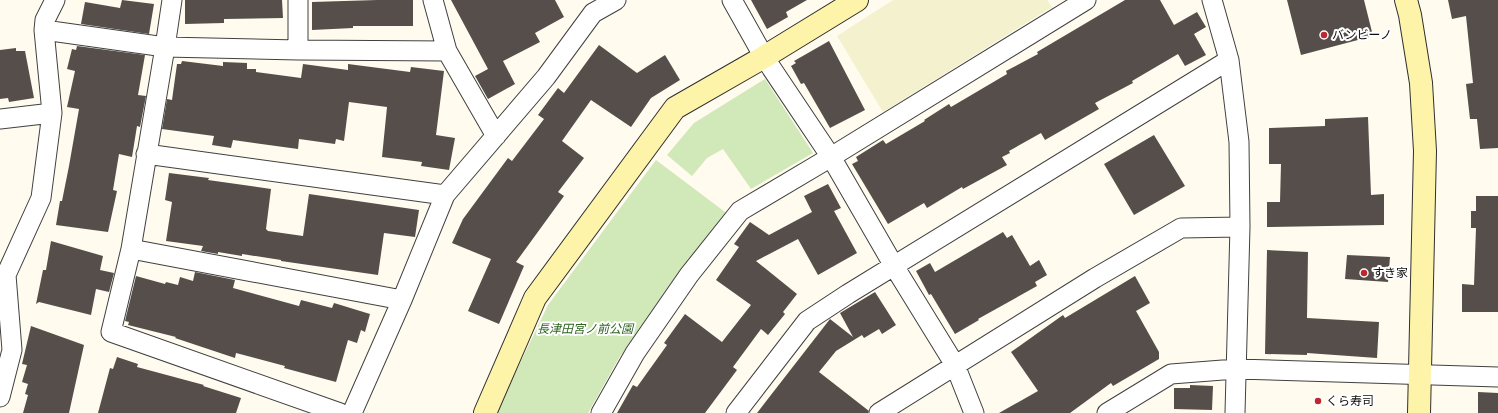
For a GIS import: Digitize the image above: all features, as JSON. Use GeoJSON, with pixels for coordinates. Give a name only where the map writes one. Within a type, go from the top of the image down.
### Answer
{"type":"FeatureCollection","features":[{"type":"Feature","properties":{"kind":"street"},"geometry":{"type":"LineString","coordinates":[[0,397],[12,350],[6,276],[41,198],[52,113],[44,30],[45,20],[55,0]]}},
{"type":"Feature","properties":{"kind":"street"},"geometry":{"type":"LineString","coordinates":[[172,0],[166,47],[146,154],[131,249],[111,332],[340,413]]}},
{"type":"Feature","properties":{"kind":"street"},"geometry":{"type":"LineString","coordinates":[[298,0],[298,50]]}},
{"type":"Feature","properties":{"kind":"street"},"geometry":{"type":"LineString","coordinates":[[433,0],[448,51],[496,136]]}},
{"type":"Feature","properties":{"kind":"street"},"geometry":{"type":"LineString","coordinates":[[352,413],[402,300],[445,195],[546,77],[590,7],[616,0]]}},
{"type":"Feature","properties":{"kind":"street"},"geometry":{"type":"LineString","coordinates":[[732,0],[764,57],[831,157],[894,266],[955,365],[974,413]]}},
{"type":"Feature","properties":{"kind":"street"},"geometry":{"type":"LineString","coordinates":[[485,413],[535,298],[675,108],[764,57],[858,0]]}},
{"type":"Feature","properties":{"kind":"street"},"geometry":{"type":"LineString","coordinates":[[601,413],[635,353],[689,275],[740,211],[831,157],[1086,0]]}},
{"type":"Feature","properties":{"kind":"street"},"geometry":{"type":"LineString","coordinates":[[1212,0],[1229,60],[1239,142],[1240,227],[1235,413]]}},
{"type":"Feature","properties":{"kind":"street"},"geometry":{"type":"LineString","coordinates":[[1406,0],[1410,15],[1421,83],[1425,151],[1419,413]]}},
{"type":"Feature","properties":{"kind":"street"},"geometry":{"type":"LineString","coordinates":[[44,30],[166,47],[448,51]]}},
{"type":"Feature","properties":{"kind":"street"},"geometry":{"type":"LineString","coordinates":[[736,413],[807,321],[848,294],[1229,60]]}},
{"type":"Feature","properties":{"kind":"street"},"geometry":{"type":"LineString","coordinates":[[0,119],[52,113]]}},
{"type":"Feature","properties":{"kind":"street"},"geometry":{"type":"LineString","coordinates":[[146,154],[445,195]]}},
{"type":"Feature","properties":{"kind":"street"},"geometry":{"type":"LineString","coordinates":[[879,413],[1095,278],[1181,228],[1240,227]]}},
{"type":"Feature","properties":{"kind":"street"},"geometry":{"type":"LineString","coordinates":[[131,249],[402,300]]}},
{"type":"Feature","properties":{"kind":"street"},"geometry":{"type":"LineString","coordinates":[[1116,410],[1171,374],[1236,369],[1498,377]]}},
{"type":"Feature","properties":{"kind":"shaded area"},"geometry":{"type":"Polygon","coordinates":[[[893,0],[1047,0],[1052,7],[883,112],[837,36],[893,0]]]}},
{"type":"Feature","properties":{"kind":"green space"},"geometry":{"type":"Polygon","coordinates":[[[765,79],[813,153],[751,189],[723,149],[707,158],[692,176],[667,155],[694,123],[765,79]]]}},
{"type":"Feature","properties":{"kind":"green space","name":"長津田宮ノ前公園"},"geometry":{"type":"Polygon","coordinates":[[[656,160],[729,215],[676,276],[619,358],[588,413],[496,413],[548,305],[656,160]]]}},
{"type":"Feature","properties":{"kind":"building"},"geometry":{"type":"Polygon","coordinates":[[[122,0],[154,4],[149,34],[81,24],[85,2],[120,8],[122,0]]]}},
{"type":"Feature","properties":{"kind":"building"},"geometry":{"type":"Polygon","coordinates":[[[185,0],[282,0],[283,18],[224,19],[224,23],[185,24],[185,0]]]}},
{"type":"Feature","properties":{"kind":"building"},"geometry":{"type":"Polygon","coordinates":[[[413,0],[413,26],[353,26],[353,28],[312,30],[312,2],[413,0]]]}},
{"type":"Feature","properties":{"kind":"building"},"geometry":{"type":"Polygon","coordinates":[[[451,0],[555,0],[564,17],[535,33],[540,42],[503,61],[515,84],[488,99],[475,76],[488,69],[451,0]]]}},
{"type":"Feature","properties":{"kind":"building"},"geometry":{"type":"Polygon","coordinates":[[[751,0],[807,0],[786,12],[788,17],[767,29],[751,0]]]}},
{"type":"Feature","properties":{"kind":"building"},"geometry":{"type":"Polygon","coordinates":[[[1125,0],[1160,0],[1174,25],[1197,12],[1206,27],[1194,34],[1206,55],[1185,66],[1178,54],[1132,81],[1133,83],[1095,103],[1099,109],[1045,140],[1041,133],[1009,151],[1010,153],[1002,157],[1007,165],[963,189],[962,187],[927,208],[924,203],[888,224],[852,164],[858,161],[856,157],[883,140],[886,144],[925,121],[924,120],[949,104],[951,107],[1007,74],[1006,71],[1038,54],[1037,52],[1125,0]]]}},
{"type":"Feature","properties":{"kind":"building"},"geometry":{"type":"Polygon","coordinates":[[[1287,0],[1364,0],[1373,36],[1301,55],[1287,0]]]}},
{"type":"Feature","properties":{"kind":"building"},"geometry":{"type":"Polygon","coordinates":[[[1448,0],[1498,0],[1498,148],[1480,149],[1477,119],[1470,119],[1466,84],[1473,83],[1466,16],[1452,19],[1448,0]]]}},
{"type":"Feature","properties":{"kind":"building"},"geometry":{"type":"Polygon","coordinates":[[[829,41],[865,110],[830,128],[804,83],[801,84],[791,66],[796,63],[794,61],[829,41]]]}},
{"type":"Feature","properties":{"kind":"building"},"geometry":{"type":"Polygon","coordinates":[[[599,45],[637,73],[665,55],[680,80],[651,98],[631,127],[591,100],[562,141],[584,158],[558,192],[564,196],[516,262],[524,266],[499,324],[468,311],[491,259],[452,243],[463,219],[508,158],[512,161],[544,119],[538,115],[558,88],[564,93],[599,45]]]}},
{"type":"Feature","properties":{"kind":"building"},"geometry":{"type":"Polygon","coordinates":[[[77,46],[145,55],[138,95],[146,96],[140,127],[137,126],[132,157],[119,154],[113,190],[117,191],[108,232],[56,225],[60,201],[62,201],[69,166],[79,109],[67,107],[75,71],[67,69],[72,49],[76,50],[77,46]]]}},
{"type":"Feature","properties":{"kind":"building"},"geometry":{"type":"Polygon","coordinates":[[[16,48],[16,51],[25,51],[34,98],[9,102],[8,98],[0,99],[0,50],[16,48]]]}},
{"type":"Feature","properties":{"kind":"building"},"geometry":{"type":"Polygon","coordinates":[[[182,61],[223,66],[223,62],[247,63],[247,69],[256,69],[256,72],[301,78],[303,64],[348,70],[348,64],[410,72],[411,67],[444,71],[436,135],[455,138],[449,170],[421,166],[422,162],[382,157],[387,107],[349,102],[344,141],[336,139],[335,144],[299,139],[298,149],[233,140],[231,148],[212,145],[214,136],[162,129],[167,99],[172,100],[177,64],[181,64],[182,61]]]}},
{"type":"Feature","properties":{"kind":"building"},"geometry":{"type":"Polygon","coordinates":[[[1368,117],[1371,195],[1384,194],[1384,225],[1267,227],[1267,202],[1280,202],[1281,164],[1269,164],[1269,128],[1325,126],[1325,119],[1368,117]]]}},
{"type":"Feature","properties":{"kind":"building"},"geometry":{"type":"Polygon","coordinates":[[[1154,135],[1185,186],[1134,215],[1104,164],[1154,135]]]}},
{"type":"Feature","properties":{"kind":"building"},"geometry":{"type":"Polygon","coordinates":[[[169,173],[209,178],[208,180],[271,189],[266,229],[268,231],[303,236],[309,194],[419,210],[415,237],[384,233],[378,275],[242,254],[242,256],[201,251],[203,246],[166,241],[172,202],[165,200],[169,173]]]}},
{"type":"Feature","properties":{"kind":"building"},"geometry":{"type":"Polygon","coordinates":[[[828,184],[841,208],[834,211],[857,253],[818,275],[798,239],[756,261],[797,294],[783,312],[785,314],[768,335],[761,329],[733,367],[737,370],[705,413],[617,413],[633,385],[637,387],[667,345],[664,343],[685,314],[722,342],[751,305],[716,280],[739,247],[734,244],[750,222],[769,235],[812,212],[804,196],[828,184]]]}},
{"type":"Feature","properties":{"kind":"building"},"geometry":{"type":"Polygon","coordinates":[[[1476,196],[1498,196],[1498,312],[1462,312],[1462,284],[1474,285],[1476,228],[1471,228],[1471,211],[1476,211],[1476,196]]]}},
{"type":"Feature","properties":{"kind":"building"},"geometry":{"type":"Polygon","coordinates":[[[1003,232],[1007,238],[1012,235],[1030,266],[1039,260],[1047,275],[1035,282],[1037,286],[978,319],[979,320],[955,334],[931,294],[929,295],[916,271],[930,263],[935,272],[1003,232]]]}},
{"type":"Feature","properties":{"kind":"building"},"geometry":{"type":"Polygon","coordinates":[[[51,241],[103,256],[100,270],[114,273],[109,292],[96,289],[91,315],[39,302],[36,304],[43,270],[46,270],[51,241]]]}},
{"type":"Feature","properties":{"kind":"building"},"geometry":{"type":"Polygon","coordinates":[[[1267,250],[1308,252],[1307,318],[1379,322],[1377,358],[1307,353],[1307,355],[1265,354],[1267,250]]]}},
{"type":"Feature","properties":{"kind":"building"},"geometry":{"type":"Polygon","coordinates":[[[1347,255],[1390,257],[1388,282],[1345,279],[1347,255]]]}},
{"type":"Feature","properties":{"kind":"building"},"geometry":{"type":"Polygon","coordinates":[[[195,272],[235,280],[233,288],[299,306],[301,300],[332,308],[334,303],[370,314],[365,332],[361,330],[357,343],[348,340],[336,382],[236,353],[235,358],[175,338],[176,337],[128,325],[129,322],[125,321],[136,276],[165,284],[166,282],[178,285],[180,277],[193,281],[195,272]]]}},
{"type":"Feature","properties":{"kind":"building"},"geometry":{"type":"Polygon","coordinates":[[[1135,276],[1150,303],[1136,311],[1159,352],[1159,359],[1113,386],[1111,383],[1070,413],[999,413],[1038,391],[1011,352],[1063,315],[1065,318],[1135,276]]]}},
{"type":"Feature","properties":{"kind":"building"},"geometry":{"type":"Polygon","coordinates":[[[875,292],[896,325],[882,334],[879,329],[864,338],[862,335],[836,351],[819,372],[869,411],[868,413],[757,413],[830,319],[853,337],[840,313],[875,292]]]}},
{"type":"Feature","properties":{"kind":"building"},"geometry":{"type":"Polygon","coordinates":[[[31,326],[84,345],[69,413],[23,413],[28,395],[25,394],[28,384],[22,382],[27,365],[22,364],[31,326]]]}},
{"type":"Feature","properties":{"kind":"building"},"geometry":{"type":"Polygon","coordinates":[[[117,357],[138,364],[137,367],[204,385],[203,386],[241,398],[236,413],[98,413],[110,368],[113,369],[117,357]]]}},
{"type":"Feature","properties":{"kind":"building"},"geometry":{"type":"Polygon","coordinates":[[[1190,385],[1213,386],[1212,410],[1174,409],[1174,388],[1190,388],[1190,385]]]}},
{"type":"Feature","properties":{"kind":"building"},"geometry":{"type":"Polygon","coordinates":[[[1478,392],[1498,393],[1498,413],[1478,413],[1478,392]]]}},
{"type":"Feature","properties":{"kind":"place","name":"バンビーノ"},"geometry":{"type":"Point","coordinates":[1324,35]}},
{"type":"Feature","properties":{"kind":"place","name":"すき家"},"geometry":{"type":"Point","coordinates":[1364,273]}},
{"type":"Feature","properties":{"kind":"place","name":"くら寿司"},"geometry":{"type":"Point","coordinates":[1318,401]}}]}
